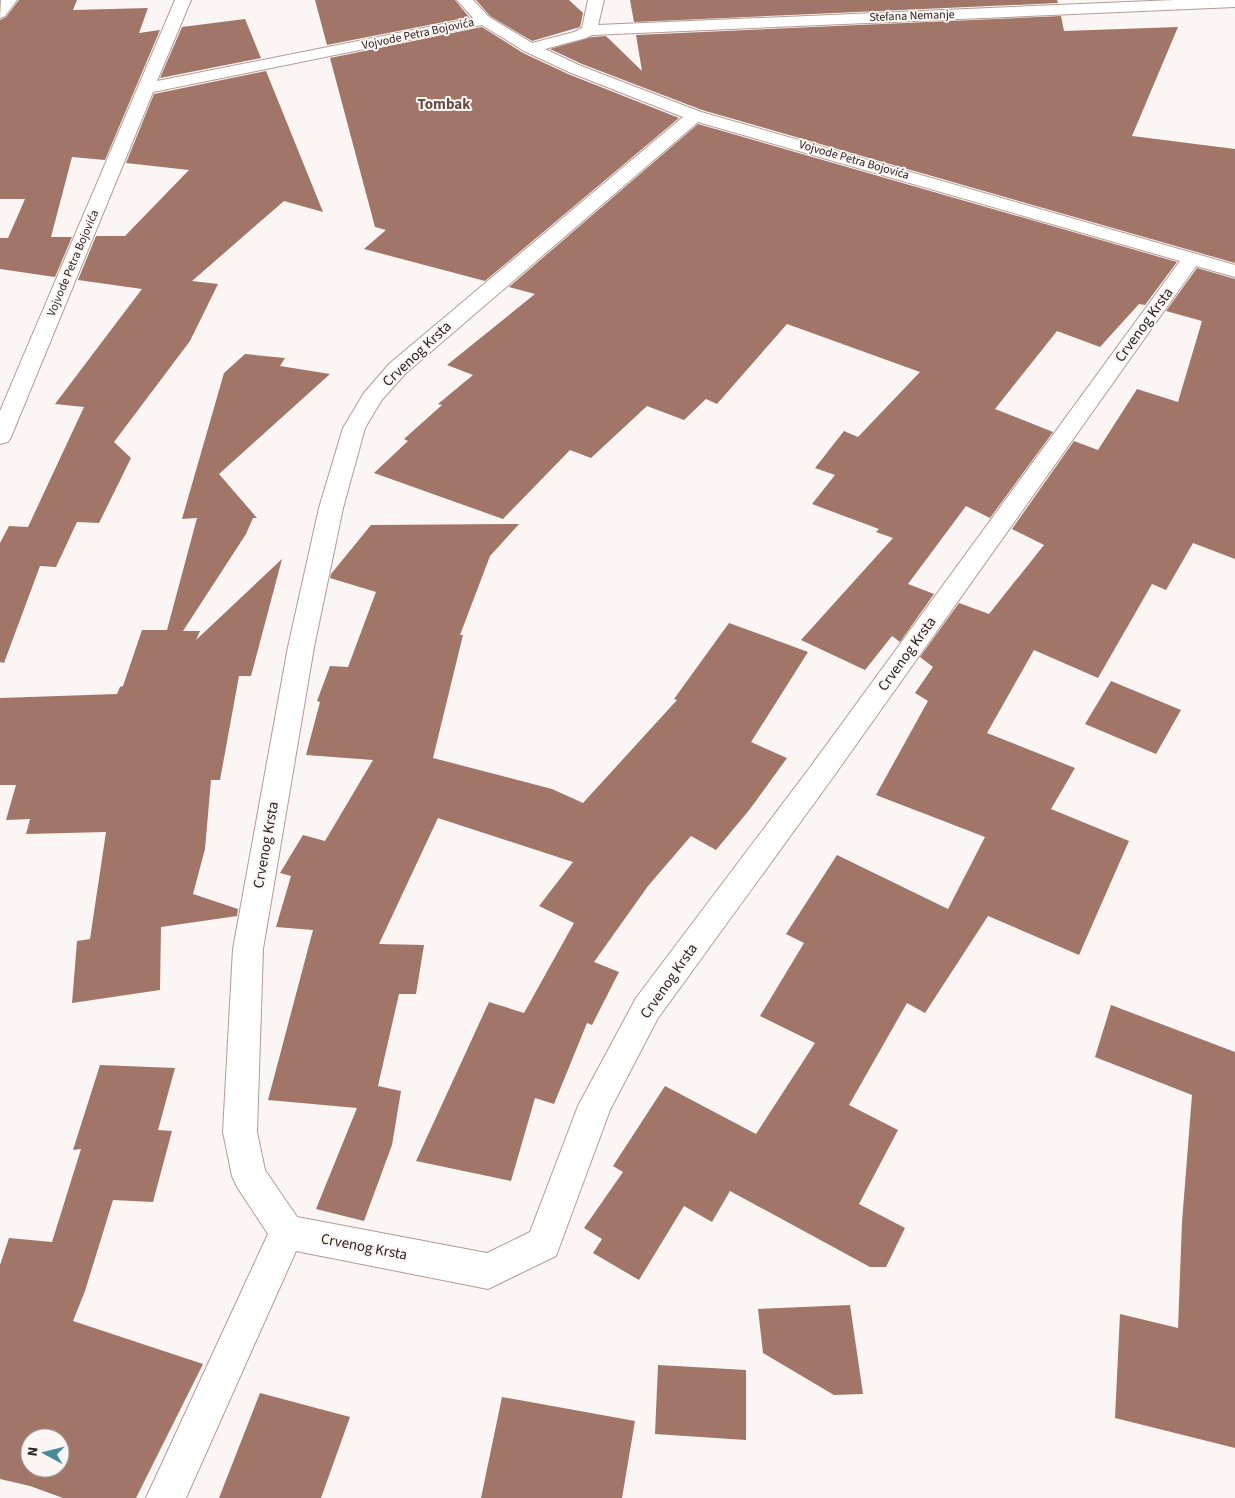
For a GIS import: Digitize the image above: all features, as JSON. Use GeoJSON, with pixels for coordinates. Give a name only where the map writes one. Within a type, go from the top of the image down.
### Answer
{"type":"FeatureCollection","features":[{"type":"Feature","properties":{"kind":"street"},"geometry":{"type":"LineString","coordinates":[[0,13],[9,0]]}},
{"type":"Feature","properties":{"kind":"street","name":"Vojvode Petra Bojovića"},"geometry":{"type":"LineString","coordinates":[[0,437],[183,0]]}},
{"type":"Feature","properties":{"kind":"street","name":"Vojvode Petra Bojovića"},"geometry":{"type":"LineString","coordinates":[[465,0],[484,20],[530,48],[575,69],[695,116],[1235,271]]}},
{"type":"Feature","properties":{"kind":"street"},"geometry":{"type":"LineString","coordinates":[[589,30],[596,0]]}},
{"type":"Feature","properties":{"kind":"street","name":"Stefana Nemanje"},"geometry":{"type":"LineString","coordinates":[[530,48],[580,35],[589,30],[1235,2]]}},
{"type":"Feature","properties":{"kind":"street","name":"Vojvode Petra Bojovića"},"geometry":{"type":"LineString","coordinates":[[146,88],[484,20]]}},
{"type":"Feature","properties":{"kind":"street","name":"Crvenog Krsta"},"geometry":{"type":"LineString","coordinates":[[695,116],[397,369],[372,398],[354,428],[331,508],[300,647],[248,950],[240,1132],[249,1176],[287,1232],[488,1271],[543,1244],[595,1106],[647,1008],[821,773],[1191,259]]}},
{"type":"Feature","properties":{"kind":"street"},"geometry":{"type":"LineString","coordinates":[[166,1498],[287,1232]]}},
{"type":"Feature","properties":{"kind":"building"},"geometry":{"type":"Polygon","coordinates":[[[19,0],[77,0],[73,10],[148,8],[139,33],[160,30],[105,160],[72,157],[51,237],[72,237],[55,277],[0,269],[0,238],[8,238],[25,199],[0,199],[0,20],[6,17],[19,0]]]}},
{"type":"Feature","properties":{"kind":"building"},"geometry":{"type":"Polygon","coordinates":[[[315,0],[455,0],[469,17],[327,45],[315,0]]]}},
{"type":"Feature","properties":{"kind":"building"},"geometry":{"type":"Polygon","coordinates":[[[476,0],[569,0],[583,13],[580,27],[532,41],[490,16],[476,0]]]}},
{"type":"Feature","properties":{"kind":"building"},"geometry":{"type":"Polygon","coordinates":[[[630,0],[1057,0],[1058,3],[634,22],[630,0]]]}},
{"type":"Feature","properties":{"kind":"building"},"geometry":{"type":"Polygon","coordinates":[[[1061,16],[1064,31],[1178,27],[1132,136],[1235,149],[1235,263],[702,110],[582,64],[550,49],[592,37],[606,36],[642,71],[636,35],[1061,16]]]}},
{"type":"Feature","properties":{"kind":"building"},"geometry":{"type":"Polygon","coordinates":[[[245,19],[261,58],[160,78],[182,27],[245,19]]]}},
{"type":"Feature","properties":{"kind":"building"},"geometry":{"type":"Polygon","coordinates":[[[482,27],[523,53],[568,74],[679,118],[485,281],[364,249],[386,230],[375,227],[330,58],[482,27]]]}},
{"type":"Feature","properties":{"kind":"building"},"geometry":{"type":"Polygon","coordinates":[[[266,71],[323,212],[284,201],[192,281],[218,284],[190,341],[114,442],[131,458],[99,523],[77,522],[56,567],[40,566],[4,663],[0,662],[0,543],[9,526],[28,527],[84,407],[55,404],[142,289],[78,280],[96,236],[125,236],[189,170],[126,163],[154,94],[266,71]]]}},
{"type":"Feature","properties":{"kind":"building"},"geometry":{"type":"Polygon","coordinates":[[[698,124],[1177,262],[1145,305],[1139,304],[1100,347],[1057,331],[995,409],[1053,432],[990,518],[966,506],[908,584],[934,594],[900,642],[892,636],[865,670],[801,640],[893,538],[876,532],[879,529],[812,504],[835,475],[815,468],[844,431],[858,437],[920,372],[787,324],[717,404],[706,399],[684,420],[647,406],[591,458],[570,450],[503,519],[374,473],[408,441],[404,439],[442,405],[438,404],[473,375],[447,365],[535,294],[509,287],[698,124]]]}},
{"type":"Feature","properties":{"kind":"building"},"geometry":{"type":"Polygon","coordinates":[[[1197,268],[1235,279],[1235,559],[1193,543],[1166,590],[1152,584],[1098,678],[1034,650],[987,733],[1075,768],[1051,809],[1129,841],[1079,955],[988,916],[925,1013],[907,1003],[849,1105],[898,1130],[859,1204],[905,1228],[886,1267],[870,1267],[730,1191],[712,1222],[684,1206],[639,1280],[593,1253],[602,1239],[584,1228],[623,1172],[613,1166],[665,1086],[756,1134],[815,1043],[760,1016],[804,943],[786,934],[837,855],[948,909],[985,837],[876,795],[928,701],[915,693],[933,667],[920,657],[959,603],[989,614],[1044,545],[1012,529],[1074,441],[1098,450],[1137,389],[1178,402],[1202,321],[1166,311],[1197,268]]]}},
{"type":"Feature","properties":{"kind":"building"},"geometry":{"type":"Polygon","coordinates":[[[245,354],[285,358],[280,366],[330,374],[219,474],[257,518],[253,518],[246,534],[183,631],[200,631],[196,640],[282,559],[251,676],[239,676],[220,780],[211,780],[205,849],[193,894],[238,909],[237,916],[161,927],[160,990],[72,1003],[77,941],[90,939],[106,832],[26,834],[30,819],[6,820],[16,785],[0,785],[0,698],[117,694],[120,687],[123,686],[142,630],[167,630],[197,518],[182,519],[224,373],[245,354]]]}},
{"type":"Feature","properties":{"kind":"building"},"geometry":{"type":"Polygon","coordinates":[[[519,524],[490,556],[460,635],[463,635],[433,758],[552,789],[583,803],[677,700],[674,699],[729,623],[808,652],[751,742],[787,758],[750,809],[716,850],[691,836],[648,886],[594,962],[619,972],[592,1025],[587,1023],[554,1104],[535,1098],[511,1181],[416,1161],[489,1002],[524,1013],[574,923],[539,906],[573,862],[438,818],[379,944],[424,945],[416,994],[399,994],[378,1086],[401,1091],[392,1145],[364,1221],[316,1209],[357,1108],[268,1100],[313,930],[276,927],[291,876],[280,873],[303,835],[325,841],[373,760],[306,755],[320,702],[317,701],[330,666],[348,667],[376,592],[330,578],[331,574],[371,525],[519,524]]]}},
{"type":"Feature","properties":{"kind":"building"},"geometry":{"type":"Polygon","coordinates":[[[1111,681],[1181,710],[1156,754],[1085,724],[1111,681]]]}},
{"type":"Feature","properties":{"kind":"building"},"geometry":{"type":"Polygon","coordinates":[[[1111,1005],[1235,1052],[1235,1448],[1115,1418],[1120,1314],[1178,1328],[1182,1222],[1192,1095],[1095,1057],[1111,1005]]]}},
{"type":"Feature","properties":{"kind":"building"},"geometry":{"type":"Polygon","coordinates":[[[100,1065],[175,1068],[158,1130],[172,1131],[153,1202],[113,1200],[85,1291],[73,1321],[203,1364],[136,1498],[63,1498],[30,1486],[0,1479],[0,1265],[9,1238],[52,1242],[81,1149],[73,1150],[100,1065]]]}},
{"type":"Feature","properties":{"kind":"building"},"geometry":{"type":"Polygon","coordinates":[[[850,1305],[863,1394],[834,1395],[763,1353],[758,1309],[850,1305]]]}},
{"type":"Feature","properties":{"kind":"building"},"geometry":{"type":"Polygon","coordinates":[[[658,1365],[746,1370],[746,1440],[655,1434],[658,1365]]]}},
{"type":"Feature","properties":{"kind":"building"},"geometry":{"type":"Polygon","coordinates":[[[260,1393],[350,1417],[321,1498],[219,1498],[260,1393]]]}},
{"type":"Feature","properties":{"kind":"building"},"geometry":{"type":"Polygon","coordinates":[[[502,1397],[635,1421],[622,1498],[481,1498],[502,1397]]]}},
{"type":"Feature","properties":{"kind":"district","name":"Tombak"},"geometry":{"type":"Point","coordinates":[444,104]}}]}
